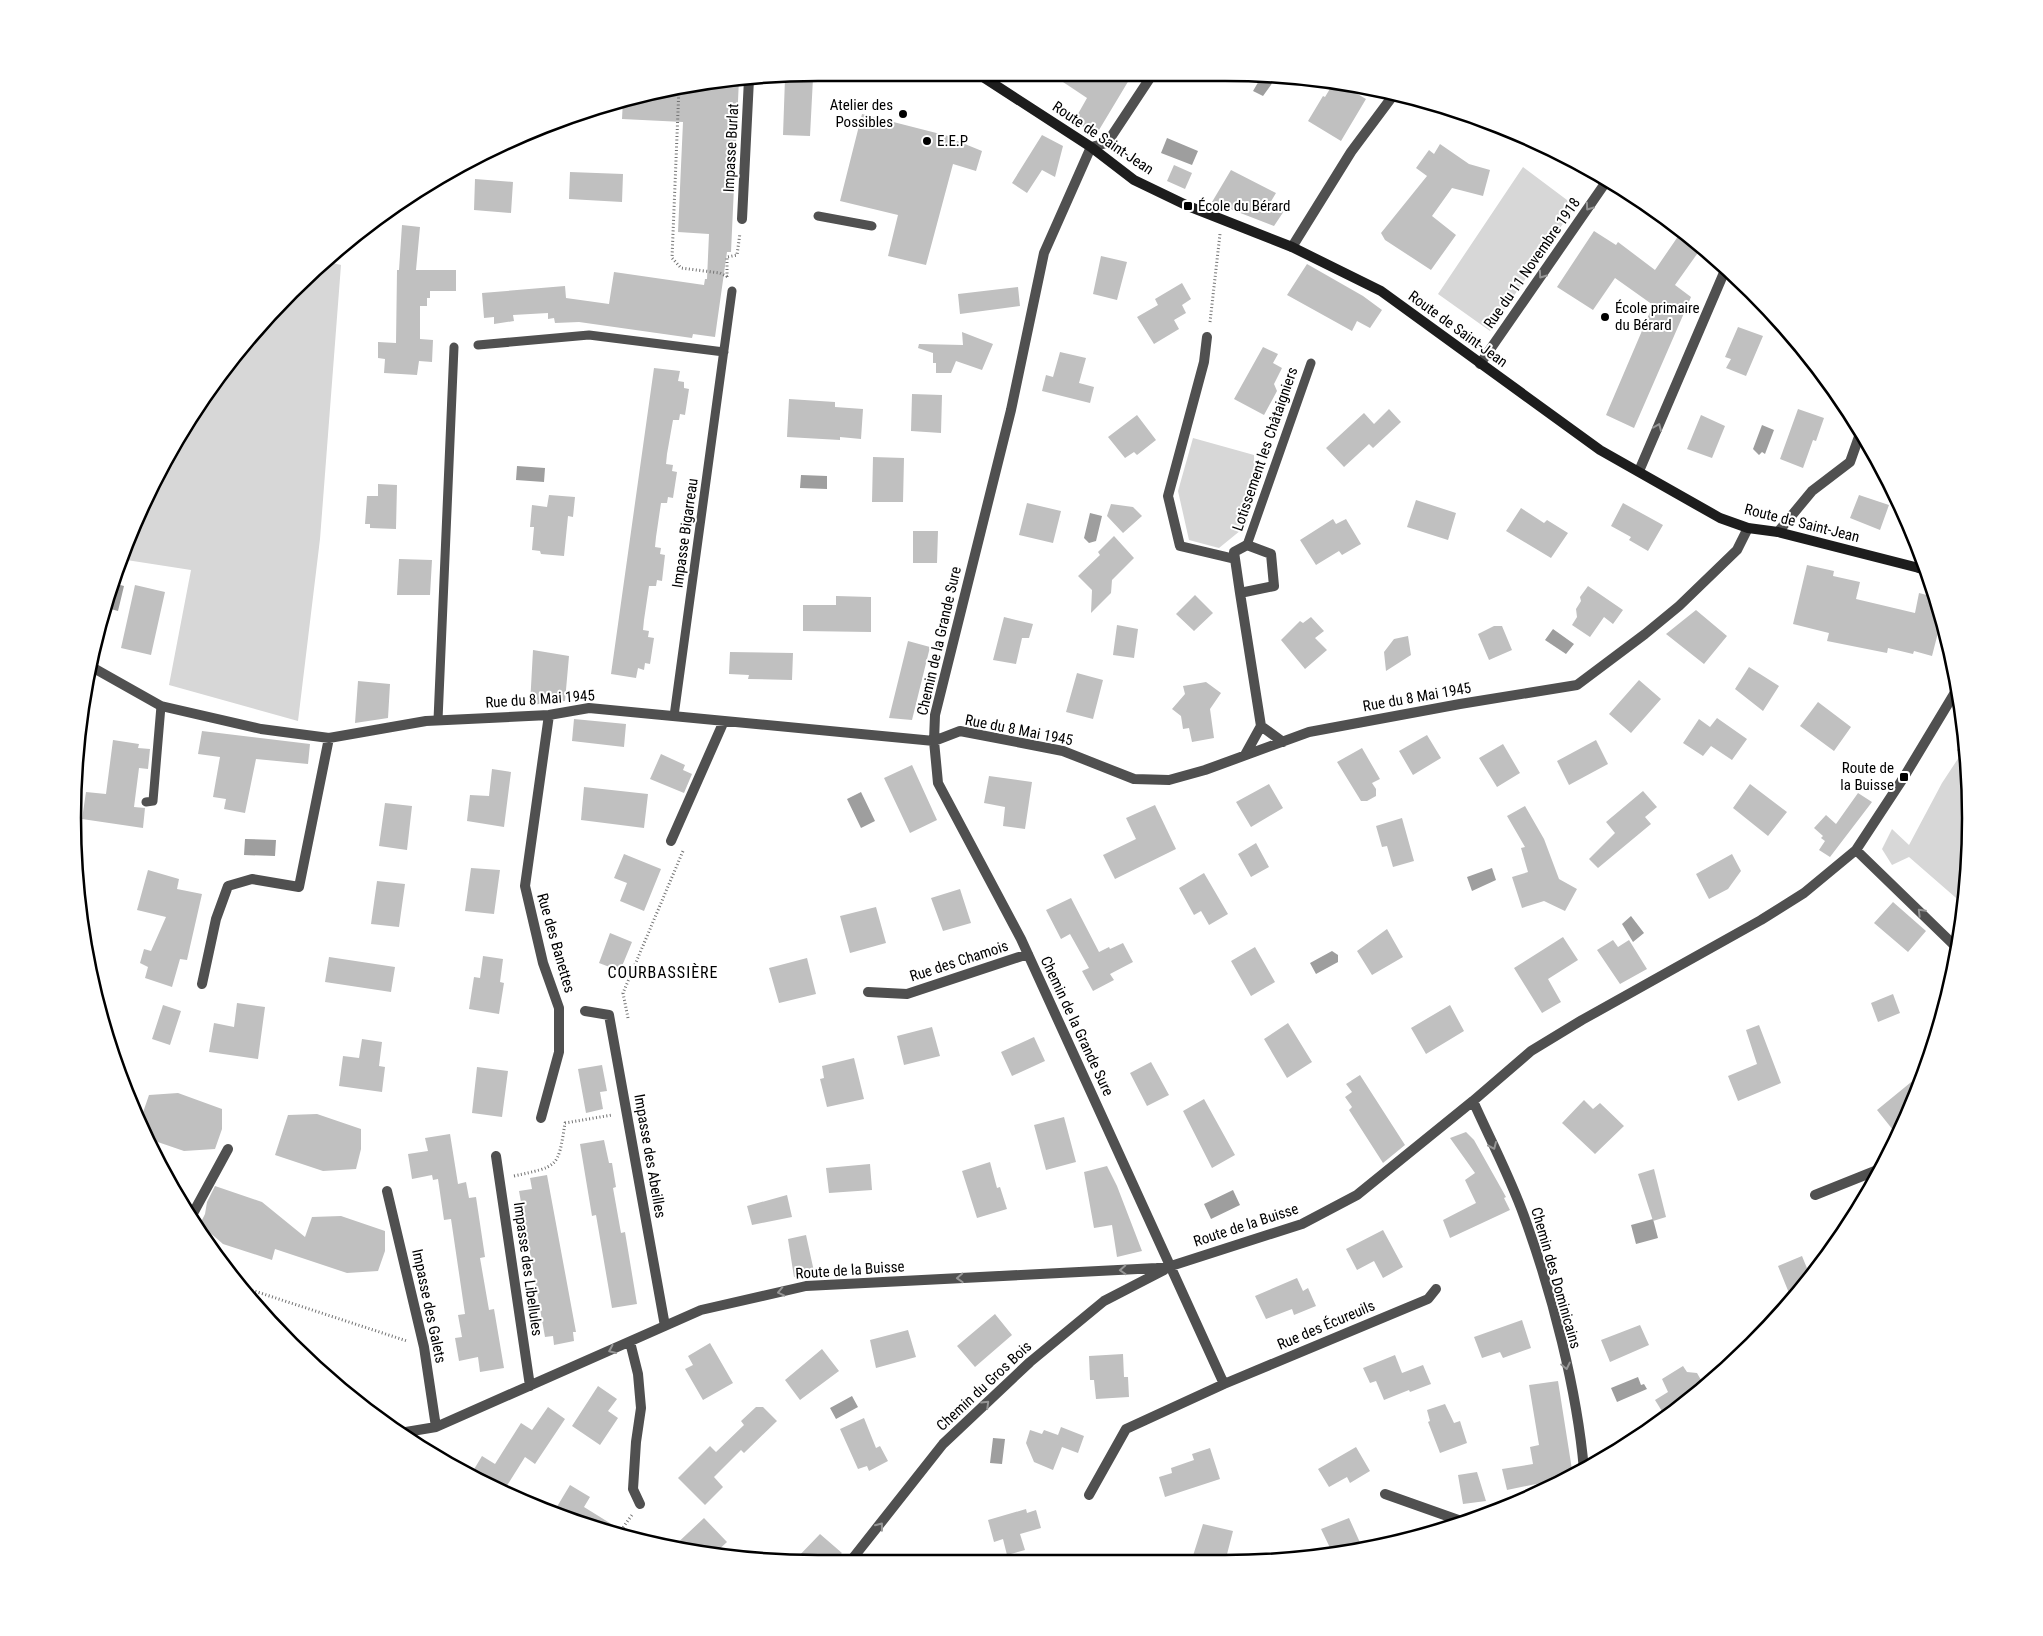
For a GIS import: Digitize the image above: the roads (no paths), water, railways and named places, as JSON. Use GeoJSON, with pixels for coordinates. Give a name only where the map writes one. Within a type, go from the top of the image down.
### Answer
{"type":"FeatureCollection","features":[{"type":"Feature","properties":{"kind":"main road","name":"Route de Saint-Jean"},"geometry":{"type":"LineString","coordinates":[[989,81],[1091,147],[1134,180],[1188,206],[1292,246],[1381,292],[1600,450],[1720,518],[1748,528],[1778,532],[1917,565]]}},
{"type":"Feature","properties":{"kind":"street"},"geometry":{"type":"LineString","coordinates":[[1091,147],[1108,143],[1148,81]]}},
{"type":"Feature","properties":{"kind":"street","name":"Impasse Burlat"},"geometry":{"type":"LineString","coordinates":[[742,219],[749,85]]}},
{"type":"Feature","properties":{"kind":"street"},"geometry":{"type":"LineString","coordinates":[[1292,246],[1351,152],[1390,100]]}},
{"type":"Feature","properties":{"kind":"street","name":"Chemin de la Grande Sure"},"geometry":{"type":"LineString","coordinates":[[1091,147],[1044,253],[1011,410],[935,712],[934,741],[938,782],[1028,954],[1171,1266]]}},
{"type":"Feature","properties":{"kind":"street","name":"Rue du 11 Novembre 1918"},"geometry":{"type":"LineString","coordinates":[[1480,364],[1603,186]]}},
{"type":"Feature","properties":{"kind":"street"},"geometry":{"type":"LineString","coordinates":[[1639,471],[1723,275]]}},
{"type":"Feature","properties":{"kind":"street"},"geometry":{"type":"LineString","coordinates":[[1208,338],[1204,362],[1168,496],[1180,546],[1235,559],[1261,726],[1245,756]]}},
{"type":"Feature","properties":{"kind":"street"},"geometry":{"type":"LineString","coordinates":[[1778,532],[1812,492],[1850,462],[1857,441]]}},
{"type":"Feature","properties":{"kind":"street","name":"Rue du 8 Mai 1945"},"geometry":{"type":"LineString","coordinates":[[96,669],[161,706],[260,729],[329,738],[438,720],[549,716],[589,708],[934,741],[960,731],[969,732],[1062,751],[1134,780],[1169,780],[1245,756],[1309,732],[1577,685],[1679,606],[1738,550],[1748,528]]}},
{"type":"Feature","properties":{"kind":"street","name":"Lotissement les Châtaigniers"},"geometry":{"type":"LineString","coordinates":[[1235,559],[1234,552],[1247,545],[1271,554],[1274,586],[1240,593]]}},
{"type":"Feature","properties":{"kind":"street","name":"Route de la Buisse"},"geometry":{"type":"LineString","coordinates":[[410,1431],[436,1427],[701,1310],[806,1286],[1171,1266],[1302,1224],[1356,1195],[1531,1052],[1582,1020],[1761,920],[1804,893],[1856,850],[1904,777],[1952,698]]}},
{"type":"Feature","properties":{"kind":"street","name":"Rue des Banettes"},"geometry":{"type":"LineString","coordinates":[[541,1118],[559,1052],[559,1008],[543,963],[525,886],[549,716]]}},
{"type":"Feature","properties":{"kind":"street"},"geometry":{"type":"LineString","coordinates":[[671,841],[724,721]]}},
{"type":"Feature","properties":{"kind":"street"},"geometry":{"type":"LineString","coordinates":[[1261,726],[1283,742]]}},
{"type":"Feature","properties":{"kind":"street"},"geometry":{"type":"LineString","coordinates":[[202,984],[216,919],[228,886],[252,879],[299,887],[329,738]]}},
{"type":"Feature","properties":{"kind":"street"},"geometry":{"type":"LineString","coordinates":[[1856,850],[1951,941]]}},
{"type":"Feature","properties":{"kind":"street","name":"Rue des Chamois"},"geometry":{"type":"LineString","coordinates":[[868,992],[907,994],[1028,954]]}},
{"type":"Feature","properties":{"kind":"street","name":"Impasse des Abeilles"},"geometry":{"type":"LineString","coordinates":[[585,1011],[609,1015],[665,1326]]}},
{"type":"Feature","properties":{"kind":"street","name":"Chemin des Dominicains"},"geometry":{"type":"LineString","coordinates":[[1473,1101],[1524,1215],[1544,1279],[1559,1334],[1573,1400],[1583,1462]]}},
{"type":"Feature","properties":{"kind":"street"},"geometry":{"type":"LineString","coordinates":[[195,1210],[228,1149]]}},
{"type":"Feature","properties":{"kind":"street","name":"Impasse des Libellules"},"geometry":{"type":"LineString","coordinates":[[496,1156],[530,1386]]}},
{"type":"Feature","properties":{"kind":"street"},"geometry":{"type":"LineString","coordinates":[[1815,1195],[1870,1173]]}},
{"type":"Feature","properties":{"kind":"street","name":"Impasse des Galets"},"geometry":{"type":"LineString","coordinates":[[387,1191],[424,1347],[436,1427]]}},
{"type":"Feature","properties":{"kind":"street"},"geometry":{"type":"LineString","coordinates":[[1171,1266],[1224,1384]]}},
{"type":"Feature","properties":{"kind":"street","name":"Chemin du Gros Bois"},"geometry":{"type":"LineString","coordinates":[[854,1555],[943,1444],[1030,1362],[1104,1301],[1171,1266]]}},
{"type":"Feature","properties":{"kind":"street","name":"Rue des Écureuils"},"geometry":{"type":"LineString","coordinates":[[1089,1496],[1126,1429],[1224,1384],[1428,1299],[1436,1289]]}},
{"type":"Feature","properties":{"kind":"street"},"geometry":{"type":"LineString","coordinates":[[630,1342],[638,1374],[641,1408],[636,1442],[633,1489],[640,1504]]}},
{"type":"Feature","properties":{"kind":"street"},"geometry":{"type":"LineString","coordinates":[[1385,1494],[1454,1518]]}},
{"type":"Feature","properties":{"kind":"lane"},"geometry":{"type":"LineString","coordinates":[[818,216],[872,226]]}},
{"type":"Feature","properties":{"kind":"lane","name":"Impasse Bigarreau"},"geometry":{"type":"LineString","coordinates":[[674,716],[732,291]]}},
{"type":"Feature","properties":{"kind":"lane"},"geometry":{"type":"LineString","coordinates":[[478,345],[589,335],[724,352]]}},
{"type":"Feature","properties":{"kind":"lane"},"geometry":{"type":"LineString","coordinates":[[438,720],[454,347]]}},
{"type":"Feature","properties":{"kind":"lane","name":"Lotissement les Châtaigniers"},"geometry":{"type":"LineString","coordinates":[[1247,545],[1311,364]]}},
{"type":"Feature","properties":{"kind":"lane"},"geometry":{"type":"LineString","coordinates":[[146,802],[153,801],[161,706]]}},
{"type":"Feature","properties":{"kind":"place","name":"Atelier des Possibles"},"geometry":{"type":"Point","coordinates":[903,114]}},
{"type":"Feature","properties":{"kind":"place","name":"E.E.P"},"geometry":{"type":"Point","coordinates":[927,141]}},
{"type":"Feature","properties":{"kind":"place","name":"École du Bérard"},"geometry":{"type":"Point","coordinates":[1188,206]}},
{"type":"Feature","properties":{"kind":"place","name":"École primaire du Bérard"},"geometry":{"type":"Point","coordinates":[1605,317]}},
{"type":"Feature","properties":{"kind":"place","name":"Route de la Buisse"},"geometry":{"type":"Point","coordinates":[1904,777]}},
{"type":"Feature","properties":{"kind":"district","name":"COURBASSIÈRE"},"geometry":{"type":"Point","coordinates":[663,972]}}]}
